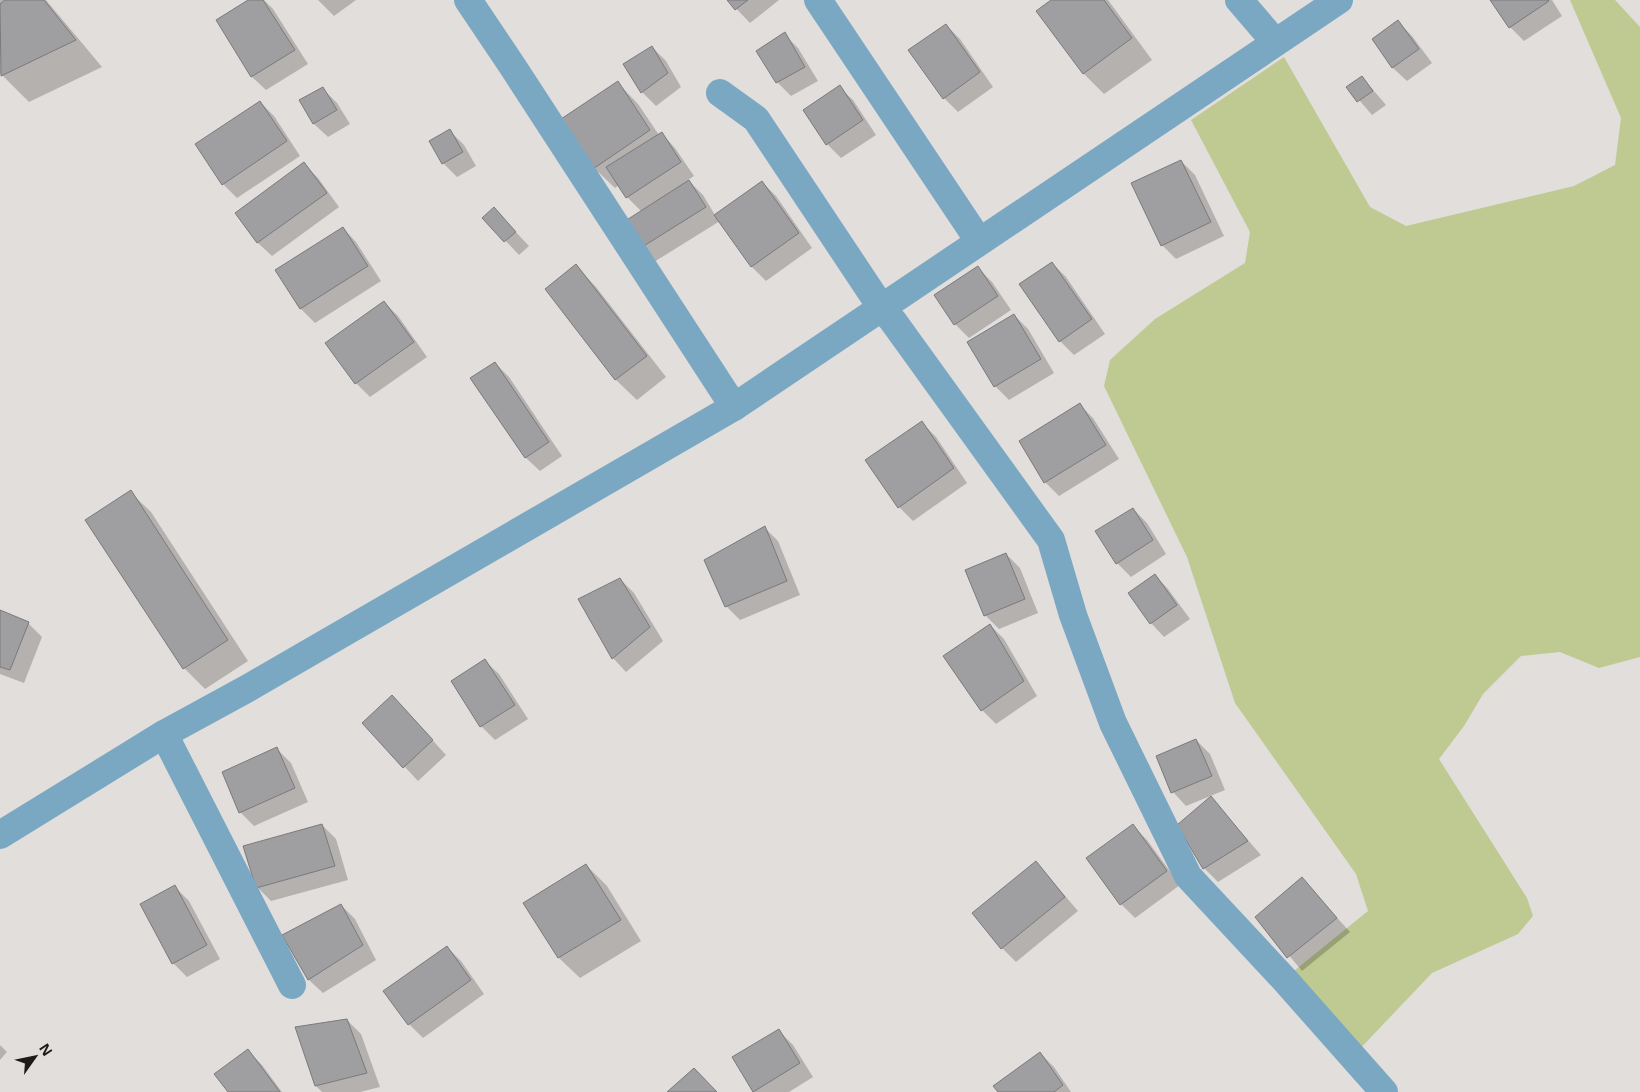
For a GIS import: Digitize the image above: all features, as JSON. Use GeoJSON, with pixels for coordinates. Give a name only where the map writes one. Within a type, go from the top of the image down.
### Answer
{"type":"FeatureCollection","features":[{"type":"Feature","properties":{"kind":"street"},"geometry":{"type":"LineString","coordinates":[[468,0],[514,67],[734,408]]}},
{"type":"Feature","properties":{"kind":"street"},"geometry":{"type":"LineString","coordinates":[[818,0],[979,241]]}},
{"type":"Feature","properties":{"kind":"street"},"geometry":{"type":"LineString","coordinates":[[1239,0],[1275,42]]}},
{"type":"Feature","properties":{"kind":"street"},"geometry":{"type":"LineString","coordinates":[[0,835],[164,734],[250,687],[734,408],[1338,0]]}},
{"type":"Feature","properties":{"kind":"street"},"geometry":{"type":"LineString","coordinates":[[720,93],[756,119],[881,307],[1051,540],[1073,615],[1113,723],[1188,876],[1329,1028],[1384,1092]]}},
{"type":"Feature","properties":{"kind":"street"},"geometry":{"type":"LineString","coordinates":[[164,734],[292,986]]}},
{"type":"Feature","properties":{"kind":"green space"},"geometry":{"type":"Polygon","coordinates":[[[1570,0],[1615,0],[1640,27],[1640,657],[1599,668],[1560,652],[1521,656],[1483,694],[1464,726],[1439,759],[1527,898],[1533,916],[1518,934],[1432,973],[1354,1055],[1284,979],[1368,911],[1356,874],[1235,703],[1187,557],[1104,386],[1110,360],[1155,319],[1245,263],[1250,232],[1191,120],[1284,57],[1370,207],[1406,226],[1574,186],[1615,165],[1621,118],[1570,0]]]}},
{"type":"Feature","properties":{"kind":"building"},"geometry":{"type":"Polygon","coordinates":[[[5,0],[44,0],[76,40],[1,76],[0,4],[5,0]]]}},
{"type":"Feature","properties":{"kind":"building"},"geometry":{"type":"Polygon","coordinates":[[[248,0],[263,0],[295,50],[251,77],[216,20],[248,0]]]}},
{"type":"Feature","properties":{"kind":"building"},"geometry":{"type":"Polygon","coordinates":[[[727,0],[748,0],[735,10],[727,0]]]}},
{"type":"Feature","properties":{"kind":"building"},"geometry":{"type":"Polygon","coordinates":[[[1051,0],[1104,0],[1132,38],[1083,74],[1036,11],[1051,0]]]}},
{"type":"Feature","properties":{"kind":"building"},"geometry":{"type":"Polygon","coordinates":[[[1490,0],[1548,0],[1549,1],[1509,28],[1490,0]]]}},
{"type":"Feature","properties":{"kind":"building"},"geometry":{"type":"Polygon","coordinates":[[[1398,20],[1419,49],[1392,68],[1372,39],[1398,20]]]}},
{"type":"Feature","properties":{"kind":"building"},"geometry":{"type":"Polygon","coordinates":[[[946,24],[980,72],[943,99],[908,50],[946,24]]]}},
{"type":"Feature","properties":{"kind":"building"},"geometry":{"type":"Polygon","coordinates":[[[785,32],[805,67],[776,83],[756,51],[785,32]]]}},
{"type":"Feature","properties":{"kind":"building"},"geometry":{"type":"Polygon","coordinates":[[[652,46],[668,73],[641,93],[623,64],[652,46]]]}},
{"type":"Feature","properties":{"kind":"building"},"geometry":{"type":"Polygon","coordinates":[[[1362,76],[1373,91],[1357,102],[1346,87],[1362,76]]]}},
{"type":"Feature","properties":{"kind":"building"},"geometry":{"type":"Polygon","coordinates":[[[618,81],[650,130],[593,169],[561,119],[618,81]]]}},
{"type":"Feature","properties":{"kind":"building"},"geometry":{"type":"Polygon","coordinates":[[[840,85],[863,120],[826,145],[803,110],[840,85]]]}},
{"type":"Feature","properties":{"kind":"building"},"geometry":{"type":"Polygon","coordinates":[[[323,87],[337,110],[313,124],[299,100],[323,87]]]}},
{"type":"Feature","properties":{"kind":"building"},"geometry":{"type":"Polygon","coordinates":[[[260,101],[287,141],[222,185],[195,144],[260,101]]]}},
{"type":"Feature","properties":{"kind":"building"},"geometry":{"type":"Polygon","coordinates":[[[450,129],[463,152],[442,164],[429,141],[450,129]]]}},
{"type":"Feature","properties":{"kind":"building"},"geometry":{"type":"Polygon","coordinates":[[[662,132],[681,162],[626,198],[606,167],[662,132]]]}},
{"type":"Feature","properties":{"kind":"building"},"geometry":{"type":"Polygon","coordinates":[[[1181,160],[1211,222],[1161,246],[1131,183],[1181,160]]]}},
{"type":"Feature","properties":{"kind":"building"},"geometry":{"type":"Polygon","coordinates":[[[304,162],[327,193],[257,243],[235,213],[304,162]]]}},
{"type":"Feature","properties":{"kind":"building"},"geometry":{"type":"Polygon","coordinates":[[[689,180],[706,207],[639,249],[622,223],[689,180]]]}},
{"type":"Feature","properties":{"kind":"building"},"geometry":{"type":"Polygon","coordinates":[[[762,181],[799,233],[751,267],[714,215],[762,181]]]}},
{"type":"Feature","properties":{"kind":"building"},"geometry":{"type":"Polygon","coordinates":[[[494,207],[516,232],[504,242],[482,218],[494,207]]]}},
{"type":"Feature","properties":{"kind":"building"},"geometry":{"type":"Polygon","coordinates":[[[343,227],[368,266],[300,309],[275,270],[343,227]]]}},
{"type":"Feature","properties":{"kind":"building"},"geometry":{"type":"Polygon","coordinates":[[[1052,262],[1092,319],[1059,342],[1019,284],[1052,262]]]}},
{"type":"Feature","properties":{"kind":"building"},"geometry":{"type":"Polygon","coordinates":[[[576,264],[647,356],[615,380],[545,289],[576,264]]]}},
{"type":"Feature","properties":{"kind":"building"},"geometry":{"type":"Polygon","coordinates":[[[978,266],[998,296],[954,325],[934,295],[978,266]]]}},
{"type":"Feature","properties":{"kind":"building"},"geometry":{"type":"Polygon","coordinates":[[[384,301],[414,342],[355,384],[325,343],[384,301]]]}},
{"type":"Feature","properties":{"kind":"building"},"geometry":{"type":"Polygon","coordinates":[[[1014,314],[1041,359],[994,387],[967,342],[1014,314]]]}},
{"type":"Feature","properties":{"kind":"building"},"geometry":{"type":"Polygon","coordinates":[[[495,362],[549,442],[525,458],[470,378],[495,362]]]}},
{"type":"Feature","properties":{"kind":"building"},"geometry":{"type":"Polygon","coordinates":[[[1080,403],[1106,445],[1044,483],[1019,441],[1080,403]]]}},
{"type":"Feature","properties":{"kind":"building"},"geometry":{"type":"Polygon","coordinates":[[[922,421],[954,468],[898,508],[865,460],[922,421]]]}},
{"type":"Feature","properties":{"kind":"building"},"geometry":{"type":"Polygon","coordinates":[[[131,490],[228,640],[183,669],[85,520],[131,490]]]}},
{"type":"Feature","properties":{"kind":"building"},"geometry":{"type":"Polygon","coordinates":[[[1133,508],[1153,540],[1116,564],[1095,531],[1133,508]]]}},
{"type":"Feature","properties":{"kind":"building"},"geometry":{"type":"Polygon","coordinates":[[[765,526],[787,581],[725,607],[704,560],[765,526]]]}},
{"type":"Feature","properties":{"kind":"building"},"geometry":{"type":"Polygon","coordinates":[[[1006,553],[1025,599],[984,616],[965,570],[1006,553]]]}},
{"type":"Feature","properties":{"kind":"building"},"geometry":{"type":"Polygon","coordinates":[[[1155,574],[1177,605],[1150,624],[1128,593],[1155,574]]]}},
{"type":"Feature","properties":{"kind":"building"},"geometry":{"type":"Polygon","coordinates":[[[620,578],[650,627],[612,659],[578,599],[620,578]]]}},
{"type":"Feature","properties":{"kind":"building"},"geometry":{"type":"Polygon","coordinates":[[[0,610],[29,622],[10,670],[0,667],[0,610]]]}},
{"type":"Feature","properties":{"kind":"building"},"geometry":{"type":"Polygon","coordinates":[[[990,624],[1024,681],[981,711],[943,656],[990,624]]]}},
{"type":"Feature","properties":{"kind":"building"},"geometry":{"type":"Polygon","coordinates":[[[485,659],[515,705],[480,727],[451,681],[485,659]]]}},
{"type":"Feature","properties":{"kind":"building"},"geometry":{"type":"Polygon","coordinates":[[[392,695],[433,740],[403,768],[362,723],[392,695]]]}},
{"type":"Feature","properties":{"kind":"building"},"geometry":{"type":"Polygon","coordinates":[[[1196,739],[1212,776],[1171,793],[1156,756],[1196,739]]]}},
{"type":"Feature","properties":{"kind":"building"},"geometry":{"type":"Polygon","coordinates":[[[277,747],[295,788],[239,813],[222,772],[277,747]]]}},
{"type":"Feature","properties":{"kind":"building"},"geometry":{"type":"Polygon","coordinates":[[[1211,796],[1248,841],[1203,869],[1177,825],[1211,796]]]}},
{"type":"Feature","properties":{"kind":"building"},"geometry":{"type":"Polygon","coordinates":[[[322,824],[335,866],[256,888],[243,846],[322,824]]]}},
{"type":"Feature","properties":{"kind":"building"},"geometry":{"type":"Polygon","coordinates":[[[1133,824],[1167,871],[1120,905],[1086,858],[1133,824]]]}},
{"type":"Feature","properties":{"kind":"building"},"geometry":{"type":"Polygon","coordinates":[[[1036,861],[1065,897],[1001,949],[972,913],[1036,861]]]}},
{"type":"Feature","properties":{"kind":"building"},"geometry":{"type":"Polygon","coordinates":[[[586,864],[621,920],[558,958],[523,903],[586,864]]]}},
{"type":"Feature","properties":{"kind":"building"},"geometry":{"type":"Polygon","coordinates":[[[1302,877],[1337,918],[1287,958],[1255,917],[1302,877]]]}},
{"type":"Feature","properties":{"kind":"building"},"geometry":{"type":"Polygon","coordinates":[[[175,885],[207,945],[172,964],[140,904],[175,885]]]}},
{"type":"Feature","properties":{"kind":"building"},"geometry":{"type":"Polygon","coordinates":[[[341,904],[363,945],[308,980],[282,935],[341,904]]]}},
{"type":"Feature","properties":{"kind":"building"},"geometry":{"type":"Polygon","coordinates":[[[447,946],[471,980],[408,1025],[383,991],[447,946]]]}},
{"type":"Feature","properties":{"kind":"building"},"geometry":{"type":"Polygon","coordinates":[[[347,1019],[367,1073],[315,1086],[295,1027],[347,1019]]]}},
{"type":"Feature","properties":{"kind":"building"},"geometry":{"type":"Polygon","coordinates":[[[779,1029],[800,1063],[753,1092],[732,1057],[779,1029]]]}},
{"type":"Feature","properties":{"kind":"building"},"geometry":{"type":"Polygon","coordinates":[[[248,1049],[280,1092],[228,1092],[214,1074],[248,1049]]]}},
{"type":"Feature","properties":{"kind":"building"},"geometry":{"type":"Polygon","coordinates":[[[1040,1052],[1063,1085],[1054,1092],[998,1092],[993,1086],[1040,1052]]]}},
{"type":"Feature","properties":{"kind":"building"},"geometry":{"type":"Polygon","coordinates":[[[694,1068],[717,1092],[667,1092],[694,1068]]]}}]}
